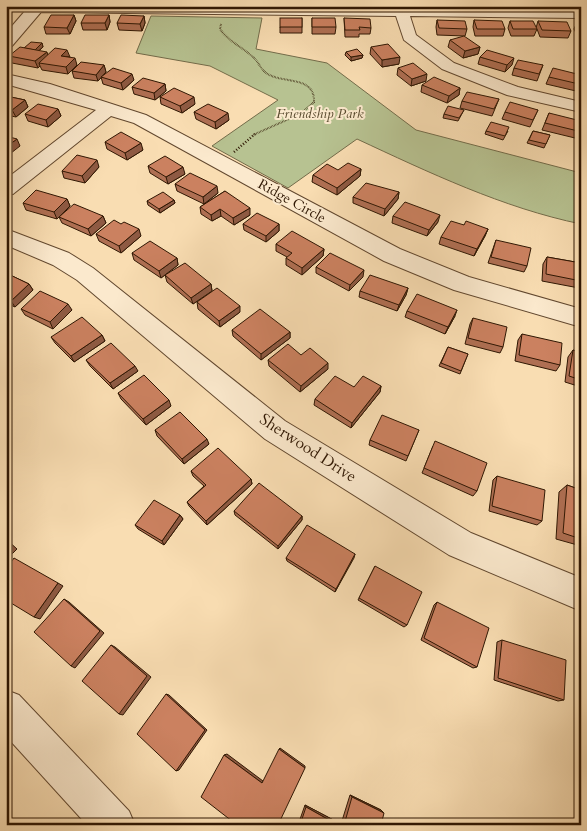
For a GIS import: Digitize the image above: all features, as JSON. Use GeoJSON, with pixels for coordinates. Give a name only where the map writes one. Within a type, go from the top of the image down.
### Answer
{"type":"FeatureCollection","features":[{"type":"Feature","properties":{"kind":"street"},"geometry":{"type":"LineString","coordinates":[[6,43],[30,7]]}},
{"type":"Feature","properties":{"kind":"street"},"geometry":{"type":"LineString","coordinates":[[6,26],[30,7],[223,11],[401,9],[581,14]]}},
{"type":"Feature","properties":{"kind":"street"},"geometry":{"type":"LineString","coordinates":[[401,9],[409,36],[448,66],[513,91],[581,107]]}},
{"type":"Feature","properties":{"kind":"street","name":"Ridge Circle"},"geometry":{"type":"LineString","coordinates":[[6,79],[110,108],[148,123],[392,255],[462,284],[581,318]]}},
{"type":"Feature","properties":{"kind":"street"},"geometry":{"type":"LineString","coordinates":[[6,189],[110,108]]}},
{"type":"Feature","properties":{"kind":"street","name":"Sherwood Drive"},"geometry":{"type":"LineString","coordinates":[[6,236],[61,260],[86,274],[275,430],[460,544],[581,595]]}},
{"type":"Feature","properties":{"kind":"street"},"geometry":{"type":"LineString","coordinates":[[6,708],[115,825]]}},
{"type":"Feature","properties":{"kind":"path"},"geometry":{"type":"LineString","coordinates":[[223,11],[220,29],[224,35],[251,54],[266,73],[308,86],[313,90],[314,98],[313,104],[304,112],[255,134],[223,162]]}},
{"type":"Feature","properties":{"kind":"green space","name":"Friendship Park"},"geometry":{"type":"Polygon","coordinates":[[[151,16],[262,18],[256,49],[327,63],[416,130],[581,173],[581,224],[523,209],[466,188],[357,139],[288,188],[212,146],[278,100],[210,66],[136,53],[151,16]]]}},
{"type":"Feature","properties":{"kind":"building"},"geometry":{"type":"Polygon","coordinates":[[[51,15],[74,15],[67,28],[44,27],[51,15]]]}},
{"type":"Feature","properties":{"kind":"building"},"geometry":{"type":"Polygon","coordinates":[[[85,15],[109,15],[105,23],[81,23],[85,15]]]}},
{"type":"Feature","properties":{"kind":"building"},"geometry":{"type":"Polygon","coordinates":[[[121,15],[144,16],[140,24],[117,23],[121,15]]]}},
{"type":"Feature","properties":{"kind":"building"},"geometry":{"type":"Polygon","coordinates":[[[280,18],[302,18],[302,27],[280,27],[280,18]]]}},
{"type":"Feature","properties":{"kind":"building"},"geometry":{"type":"Polygon","coordinates":[[[312,18],[335,18],[336,27],[312,27],[312,18]]]}},
{"type":"Feature","properties":{"kind":"building"},"geometry":{"type":"Polygon","coordinates":[[[344,18],[370,19],[371,28],[359,27],[360,30],[345,30],[344,18]]]}},
{"type":"Feature","properties":{"kind":"building"},"geometry":{"type":"Polygon","coordinates":[[[437,20],[465,21],[467,29],[439,28],[437,20]]]}},
{"type":"Feature","properties":{"kind":"building"},"geometry":{"type":"Polygon","coordinates":[[[474,20],[502,21],[505,29],[477,29],[474,20]]]}},
{"type":"Feature","properties":{"kind":"building"},"geometry":{"type":"Polygon","coordinates":[[[510,21],[533,21],[537,29],[513,29],[510,21]]]}},
{"type":"Feature","properties":{"kind":"building"},"geometry":{"type":"Polygon","coordinates":[[[538,21],[567,22],[571,31],[542,30],[538,21]]]}},
{"type":"Feature","properties":{"kind":"building"},"geometry":{"type":"Polygon","coordinates":[[[577,22],[581,22],[581,30],[577,22]]]}},
{"type":"Feature","properties":{"kind":"building"},"geometry":{"type":"Polygon","coordinates":[[[464,36],[480,47],[465,51],[450,40],[464,36]]]}},
{"type":"Feature","properties":{"kind":"building"},"geometry":{"type":"Polygon","coordinates":[[[31,42],[42,43],[35,50],[24,48],[31,42]]]}},
{"type":"Feature","properties":{"kind":"building"},"geometry":{"type":"Polygon","coordinates":[[[388,44],[400,57],[382,60],[371,47],[388,44]]]}},
{"type":"Feature","properties":{"kind":"building"},"geometry":{"type":"Polygon","coordinates":[[[20,47],[47,52],[35,61],[9,56],[20,47]]]}},
{"type":"Feature","properties":{"kind":"building"},"geometry":{"type":"Polygon","coordinates":[[[55,48],[67,50],[61,56],[75,58],[66,67],[39,63],[55,48]]]}},
{"type":"Feature","properties":{"kind":"building"},"geometry":{"type":"Polygon","coordinates":[[[357,49],[363,55],[351,57],[346,52],[357,49]]]}},
{"type":"Feature","properties":{"kind":"building"},"geometry":{"type":"Polygon","coordinates":[[[487,50],[514,58],[507,65],[480,57],[487,50]]]}},
{"type":"Feature","properties":{"kind":"building"},"geometry":{"type":"Polygon","coordinates":[[[518,60],[543,65],[539,74],[514,68],[518,60]]]}},
{"type":"Feature","properties":{"kind":"building"},"geometry":{"type":"Polygon","coordinates":[[[81,62],[104,65],[96,75],[72,71],[81,62]]]}},
{"type":"Feature","properties":{"kind":"building"},"geometry":{"type":"Polygon","coordinates":[[[413,63],[427,74],[412,79],[398,68],[413,63]]]}},
{"type":"Feature","properties":{"kind":"building"},"geometry":{"type":"Polygon","coordinates":[[[113,68],[132,74],[121,83],[101,77],[113,68]]]}},
{"type":"Feature","properties":{"kind":"building"},"geometry":{"type":"Polygon","coordinates":[[[553,68],[581,75],[579,84],[549,77],[553,68]]]}},
{"type":"Feature","properties":{"kind":"building"},"geometry":{"type":"Polygon","coordinates":[[[434,77],[460,88],[449,96],[422,85],[434,77]]]}},
{"type":"Feature","properties":{"kind":"building"},"geometry":{"type":"Polygon","coordinates":[[[143,78],[165,84],[154,93],[132,87],[143,78]]]}},
{"type":"Feature","properties":{"kind":"building"},"geometry":{"type":"Polygon","coordinates":[[[174,88],[194,97],[180,106],[160,97],[174,88]]]}},
{"type":"Feature","properties":{"kind":"building"},"geometry":{"type":"Polygon","coordinates":[[[467,92],[499,99],[494,109],[462,101],[467,92]]]}},
{"type":"Feature","properties":{"kind":"building"},"geometry":{"type":"Polygon","coordinates":[[[6,96],[25,100],[12,110],[6,109],[6,96]]]}},
{"type":"Feature","properties":{"kind":"building"},"geometry":{"type":"Polygon","coordinates":[[[510,102],[538,110],[533,120],[505,112],[510,102]]]}},
{"type":"Feature","properties":{"kind":"building"},"geometry":{"type":"Polygon","coordinates":[[[38,104],[58,109],[46,120],[25,114],[38,104]]]}},
{"type":"Feature","properties":{"kind":"building"},"geometry":{"type":"Polygon","coordinates":[[[208,104],[228,113],[215,122],[194,112],[208,104]]]}},
{"type":"Feature","properties":{"kind":"building"},"geometry":{"type":"Polygon","coordinates":[[[448,106],[464,110],[459,118],[444,114],[448,106]]]}},
{"type":"Feature","properties":{"kind":"building"},"geometry":{"type":"Polygon","coordinates":[[[549,113],[581,121],[578,131],[545,123],[549,113]]]}},
{"type":"Feature","properties":{"kind":"building"},"geometry":{"type":"Polygon","coordinates":[[[491,122],[509,127],[505,136],[486,131],[491,122]]]}},
{"type":"Feature","properties":{"kind":"building"},"geometry":{"type":"Polygon","coordinates":[[[533,131],[550,135],[546,144],[529,140],[533,131]]]}},
{"type":"Feature","properties":{"kind":"building"},"geometry":{"type":"Polygon","coordinates":[[[121,132],[141,143],[125,153],[105,142],[121,132]]]}},
{"type":"Feature","properties":{"kind":"building"},"geometry":{"type":"Polygon","coordinates":[[[6,136],[17,139],[6,147],[6,136]]]}},
{"type":"Feature","properties":{"kind":"building"},"geometry":{"type":"Polygon","coordinates":[[[77,155],[97,160],[82,176],[62,171],[77,155]]]}},
{"type":"Feature","properties":{"kind":"building"},"geometry":{"type":"Polygon","coordinates":[[[165,156],[183,167],[166,177],[148,166],[165,156]]]}},
{"type":"Feature","properties":{"kind":"building"},"geometry":{"type":"Polygon","coordinates":[[[348,163],[361,169],[337,188],[313,175],[327,164],[338,170],[348,163]]]}},
{"type":"Feature","properties":{"kind":"building"},"geometry":{"type":"Polygon","coordinates":[[[190,173],[217,186],[203,197],[175,184],[190,173]]]}},
{"type":"Feature","properties":{"kind":"building"},"geometry":{"type":"Polygon","coordinates":[[[366,183],[399,192],[385,209],[353,197],[366,183]]]}},
{"type":"Feature","properties":{"kind":"building"},"geometry":{"type":"Polygon","coordinates":[[[36,190],[67,199],[54,212],[23,203],[36,190]]]}},
{"type":"Feature","properties":{"kind":"building"},"geometry":{"type":"Polygon","coordinates":[[[225,191],[250,208],[233,218],[220,209],[211,215],[200,207],[225,191]]]}},
{"type":"Feature","properties":{"kind":"building"},"geometry":{"type":"Polygon","coordinates":[[[163,192],[174,200],[159,209],[147,201],[163,192]]]}},
{"type":"Feature","properties":{"kind":"building"},"geometry":{"type":"Polygon","coordinates":[[[405,202],[440,215],[429,230],[393,216],[405,202]]]}},
{"type":"Feature","properties":{"kind":"building"},"geometry":{"type":"Polygon","coordinates":[[[74,204],[103,216],[88,229],[59,217],[74,204]]]}},
{"type":"Feature","properties":{"kind":"building"},"geometry":{"type":"Polygon","coordinates":[[[257,213],[279,224],[266,236],[243,224],[257,213]]]}},
{"type":"Feature","properties":{"kind":"building"},"geometry":{"type":"Polygon","coordinates":[[[114,220],[121,224],[124,222],[139,229],[119,246],[96,234],[114,220]]]}},
{"type":"Feature","properties":{"kind":"building"},"geometry":{"type":"Polygon","coordinates":[[[451,221],[464,225],[466,221],[488,229],[477,249],[441,237],[451,221]]]}},
{"type":"Feature","properties":{"kind":"building"},"geometry":{"type":"Polygon","coordinates":[[[292,231],[324,249],[302,268],[286,258],[292,253],[276,244],[292,231]]]}},
{"type":"Feature","properties":{"kind":"building"},"geometry":{"type":"Polygon","coordinates":[[[496,240],[531,248],[527,266],[491,257],[496,240]]]}},
{"type":"Feature","properties":{"kind":"building"},"geometry":{"type":"Polygon","coordinates":[[[150,241],[177,258],[159,271],[132,253],[150,241]]]}},
{"type":"Feature","properties":{"kind":"building"},"geometry":{"type":"Polygon","coordinates":[[[330,253],[364,270],[350,285],[316,267],[330,253]]]}},
{"type":"Feature","properties":{"kind":"building"},"geometry":{"type":"Polygon","coordinates":[[[547,257],[581,263],[581,281],[546,274],[547,257]]]}},
{"type":"Feature","properties":{"kind":"building"},"geometry":{"type":"Polygon","coordinates":[[[185,263],[211,284],[191,298],[165,275],[185,263]]]}},
{"type":"Feature","properties":{"kind":"building"},"geometry":{"type":"Polygon","coordinates":[[[6,273],[29,284],[11,301],[6,298],[6,273]]]}},
{"type":"Feature","properties":{"kind":"building"},"geometry":{"type":"Polygon","coordinates":[[[370,275],[408,288],[399,305],[360,291],[370,275]]]}},
{"type":"Feature","properties":{"kind":"building"},"geometry":{"type":"Polygon","coordinates":[[[217,288],[240,306],[219,321],[197,302],[217,288]]]}},
{"type":"Feature","properties":{"kind":"building"},"geometry":{"type":"Polygon","coordinates":[[[40,291],[68,304],[50,322],[21,309],[40,291]]]}},
{"type":"Feature","properties":{"kind":"building"},"geometry":{"type":"Polygon","coordinates":[[[417,294],[457,310],[448,327],[407,311],[417,294]]]}},
{"type":"Feature","properties":{"kind":"building"},"geometry":{"type":"Polygon","coordinates":[[[260,309],[290,332],[261,354],[232,330],[260,309]]]}},
{"type":"Feature","properties":{"kind":"building"},"geometry":{"type":"Polygon","coordinates":[[[82,317],[102,335],[71,356],[51,337],[82,317]]]}},
{"type":"Feature","properties":{"kind":"building"},"geometry":{"type":"Polygon","coordinates":[[[473,318],[507,327],[503,347],[468,338],[473,318]]]}},
{"type":"Feature","properties":{"kind":"building"},"geometry":{"type":"Polygon","coordinates":[[[522,334],[562,343],[560,365],[519,355],[522,334]]]}},
{"type":"Feature","properties":{"kind":"building"},"geometry":{"type":"Polygon","coordinates":[[[111,343],[135,366],[110,383],[86,360],[111,343]]]}},
{"type":"Feature","properties":{"kind":"building"},"geometry":{"type":"Polygon","coordinates":[[[288,344],[301,355],[310,348],[328,363],[301,386],[268,360],[288,344]]]}},
{"type":"Feature","properties":{"kind":"building"},"geometry":{"type":"Polygon","coordinates":[[[448,347],[468,354],[461,371],[441,363],[448,347]]]}},
{"type":"Feature","properties":{"kind":"building"},"geometry":{"type":"Polygon","coordinates":[[[573,350],[581,353],[581,380],[569,376],[573,350]]]}},
{"type":"Feature","properties":{"kind":"building"},"geometry":{"type":"Polygon","coordinates":[[[144,375],[169,400],[143,419],[118,393],[144,375]]]}},
{"type":"Feature","properties":{"kind":"building"},"geometry":{"type":"Polygon","coordinates":[[[335,376],[354,387],[363,376],[381,386],[352,423],[315,399],[335,376]]]}},
{"type":"Feature","properties":{"kind":"building"},"geometry":{"type":"Polygon","coordinates":[[[180,412],[207,439],[182,459],[155,430],[180,412]]]}},
{"type":"Feature","properties":{"kind":"building"},"geometry":{"type":"Polygon","coordinates":[[[382,415],[419,430],[408,456],[370,440],[382,415]]]}},
{"type":"Feature","properties":{"kind":"building"},"geometry":{"type":"Polygon","coordinates":[[[435,441],[487,463],[477,491],[424,468],[435,441]]]}},
{"type":"Feature","properties":{"kind":"building"},"geometry":{"type":"Polygon","coordinates":[[[218,448],[251,479],[206,521],[187,502],[206,485],[191,471],[218,448]]]}},
{"type":"Feature","properties":{"kind":"building"},"geometry":{"type":"Polygon","coordinates":[[[497,476],[545,490],[542,521],[492,506],[497,476]]]}},
{"type":"Feature","properties":{"kind":"building"},"geometry":{"type":"Polygon","coordinates":[[[259,483],[302,516],[278,546],[234,511],[259,483]]]}},
{"type":"Feature","properties":{"kind":"building"},"geometry":{"type":"Polygon","coordinates":[[[567,485],[581,490],[581,539],[563,533],[567,485]]]}},
{"type":"Feature","properties":{"kind":"building"},"geometry":{"type":"Polygon","coordinates":[[[154,500],[180,515],[162,541],[135,525],[154,500]]]}},
{"type":"Feature","properties":{"kind":"building"},"geometry":{"type":"Polygon","coordinates":[[[307,525],[355,554],[336,589],[286,558],[307,525]]]}},
{"type":"Feature","properties":{"kind":"building"},"geometry":{"type":"Polygon","coordinates":[[[6,541],[11,545],[6,550],[6,541]]]}},
{"type":"Feature","properties":{"kind":"building"},"geometry":{"type":"Polygon","coordinates":[[[14,558],[58,583],[34,617],[6,600],[6,569],[14,558]]]}},
{"type":"Feature","properties":{"kind":"building"},"geometry":{"type":"Polygon","coordinates":[[[375,566],[422,592],[407,625],[359,598],[375,566]]]}},
{"type":"Feature","properties":{"kind":"building"},"geometry":{"type":"Polygon","coordinates":[[[64,599],[100,631],[71,666],[34,632],[64,599]]]}},
{"type":"Feature","properties":{"kind":"building"},"geometry":{"type":"Polygon","coordinates":[[[437,602],[489,628],[477,667],[424,638],[437,602]]]}},
{"type":"Feature","properties":{"kind":"building"},"geometry":{"type":"Polygon","coordinates":[[[502,640],[566,660],[564,700],[498,678],[502,640]]]}},
{"type":"Feature","properties":{"kind":"building"},"geometry":{"type":"Polygon","coordinates":[[[111,645],[147,676],[119,714],[82,681],[111,645]]]}},
{"type":"Feature","properties":{"kind":"building"},"geometry":{"type":"Polygon","coordinates":[[[166,694],[205,730],[176,771],[137,734],[166,694]]]}},
{"type":"Feature","properties":{"kind":"building"},"geometry":{"type":"Polygon","coordinates":[[[279,749],[305,768],[278,825],[237,825],[201,797],[224,755],[262,783],[279,749]]]}},
{"type":"Feature","properties":{"kind":"building"},"geometry":{"type":"Polygon","coordinates":[[[352,797],[384,813],[381,825],[344,825],[352,797]]]}},
{"type":"Feature","properties":{"kind":"building"},"geometry":{"type":"Polygon","coordinates":[[[306,807],[338,825],[300,825],[306,807]]]}}]}
